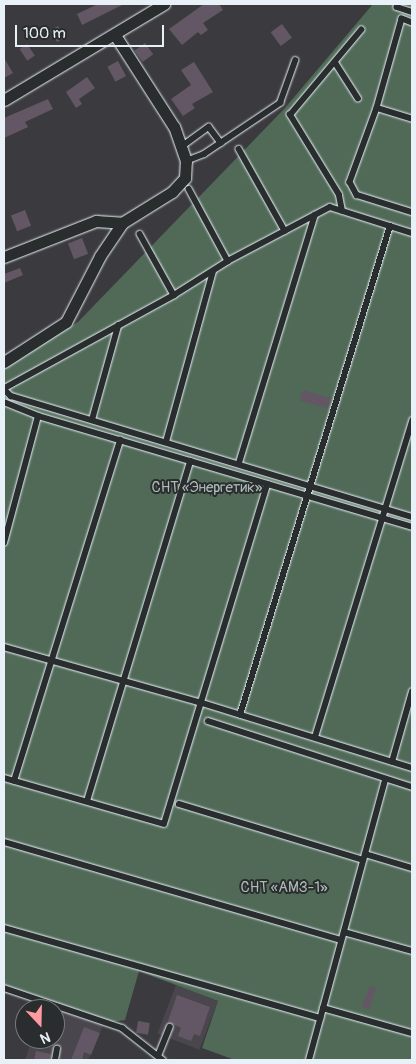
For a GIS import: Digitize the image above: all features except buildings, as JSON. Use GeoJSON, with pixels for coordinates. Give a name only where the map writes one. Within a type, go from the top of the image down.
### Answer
{"type":"FeatureCollection","features":[{"type":"Feature","properties":{"kind":"street"},"geometry":{"type":"LineString","coordinates":[[4,100],[164,4]]}},
{"type":"Feature","properties":{"kind":"street"},"geometry":{"type":"LineString","coordinates":[[4,362],[66,322],[100,256],[122,223],[172,192],[185,178],[186,160],[174,127],[115,35]]}},
{"type":"Feature","properties":{"kind":"street"},"geometry":{"type":"LineString","coordinates":[[4,257],[96,221],[122,223]]}},
{"type":"Feature","properties":{"kind":"lane"},"geometry":{"type":"LineString","coordinates":[[398,4],[397,7],[412,12]]}},
{"type":"Feature","properties":{"kind":"lane"},"geometry":{"type":"LineString","coordinates":[[412,23],[402,19],[377,108],[350,182],[357,195],[412,212]]}},
{"type":"Feature","properties":{"kind":"lane"},"geometry":{"type":"LineString","coordinates":[[342,211],[339,195],[290,115],[361,30]]}},
{"type":"Feature","properties":{"kind":"lane"},"geometry":{"type":"LineString","coordinates":[[186,160],[204,154],[280,103],[296,61]]}},
{"type":"Feature","properties":{"kind":"lane"},"geometry":{"type":"LineString","coordinates":[[335,62],[358,98]]}},
{"type":"Feature","properties":{"kind":"lane"},"geometry":{"type":"LineString","coordinates":[[377,108],[412,119]]}},
{"type":"Feature","properties":{"kind":"lane"},"geometry":{"type":"LineString","coordinates":[[181,147],[209,127],[221,143]]}},
{"type":"Feature","properties":{"kind":"lane"},"geometry":{"type":"LineString","coordinates":[[239,149],[285,231]]}},
{"type":"Feature","properties":{"kind":"lane"},"geometry":{"type":"LineString","coordinates":[[189,189],[228,261]]}},
{"type":"Feature","properties":{"kind":"lane"},"geometry":{"type":"LineString","coordinates":[[412,233],[330,207],[228,261],[174,295],[4,388],[10,396],[239,463],[412,517]]}},
{"type":"Feature","properties":{"kind":"lane"},"geometry":{"type":"LineString","coordinates":[[239,463],[315,215]]}},
{"type":"Feature","properties":{"kind":"lane"},"geometry":{"type":"LineString","coordinates":[[240,715],[390,226]]}},
{"type":"Feature","properties":{"kind":"lane"},"geometry":{"type":"LineString","coordinates":[[140,234],[174,295]]}},
{"type":"Feature","properties":{"kind":"lane"},"geometry":{"type":"LineString","coordinates":[[166,442],[213,271]]}},
{"type":"Feature","properties":{"kind":"lane"},"geometry":{"type":"LineString","coordinates":[[92,420],[118,326]]}},
{"type":"Feature","properties":{"kind":"lane"},"geometry":{"type":"LineString","coordinates":[[4,402],[38,416],[412,527]]}},
{"type":"Feature","properties":{"kind":"lane"},"geometry":{"type":"LineString","coordinates":[[4,543],[38,416]]}},
{"type":"Feature","properties":{"kind":"lane"},"geometry":{"type":"LineString","coordinates":[[315,737],[412,421]]}},
{"type":"Feature","properties":{"kind":"lane"},"geometry":{"type":"LineString","coordinates":[[14,781],[120,440]]}},
{"type":"Feature","properties":{"kind":"lane"},"geometry":{"type":"LineString","coordinates":[[87,801],[190,461]]}},
{"type":"Feature","properties":{"kind":"lane"},"geometry":{"type":"LineString","coordinates":[[4,778],[164,824],[199,702],[267,484]]}},
{"type":"Feature","properties":{"kind":"lane"},"geometry":{"type":"LineString","coordinates":[[4,647],[199,702],[412,768]]}},
{"type":"Feature","properties":{"kind":"lane"},"geometry":{"type":"LineString","coordinates":[[392,762],[412,692]]}},
{"type":"Feature","properties":{"kind":"lane"},"geometry":{"type":"LineString","coordinates":[[208,722],[385,780],[412,787]]}},
{"type":"Feature","properties":{"kind":"lane"},"geometry":{"type":"LineString","coordinates":[[309,1060],[385,780]]}},
{"type":"Feature","properties":{"kind":"lane"},"geometry":{"type":"LineString","coordinates":[[179,804],[364,857],[412,868]]}},
{"type":"Feature","properties":{"kind":"lane"},"geometry":{"type":"LineString","coordinates":[[4,842],[341,940]]}},
{"type":"Feature","properties":{"kind":"lane"},"geometry":{"type":"LineString","coordinates":[[4,928],[320,1018]]}},
{"type":"Feature","properties":{"kind":"lane"},"geometry":{"type":"LineString","coordinates":[[344,932],[412,951]]}},
{"type":"Feature","properties":{"kind":"lane"},"geometry":{"type":"LineString","coordinates":[[4,988],[122,1028],[163,1060]]}},
{"type":"Feature","properties":{"kind":"lane"},"geometry":{"type":"LineString","coordinates":[[323,1008],[412,1033]]}},
{"type":"Feature","properties":{"kind":"lane"},"geometry":{"type":"LineString","coordinates":[[158,1056],[170,1027]]}},
{"type":"Feature","properties":{"kind":"lane"},"geometry":{"type":"LineString","coordinates":[[55,1060],[57,1049]]}},
{"type":"Feature","properties":{"kind":"shaded area"},"geometry":{"type":"Polygon","coordinates":[[[176,985],[218,1001],[199,1050],[157,1034],[176,985]]]}},
{"type":"Feature","properties":{"kind":"shaded area"},"geometry":{"type":"Polygon","coordinates":[[[65,1011],[104,1023],[88,1060],[25,1060],[29,1049],[65,1049],[65,1011]]]}},
{"type":"Feature","properties":{"kind":"green space","name":"СНТ «Энергетик»"},"geometry":{"type":"Polygon","coordinates":[[[373,4],[412,4],[412,1060],[235,1060],[202,1048],[218,1001],[139,971],[125,1020],[104,1023],[65,1011],[65,999],[27,999],[4,992],[4,365],[78,322],[284,109],[373,4]]]}},
{"type":"Feature","properties":{"kind":"park label","name":"СНТ «АМЗ-1»"},"geometry":{"type":"Point","coordinates":[284,888]}}]}
